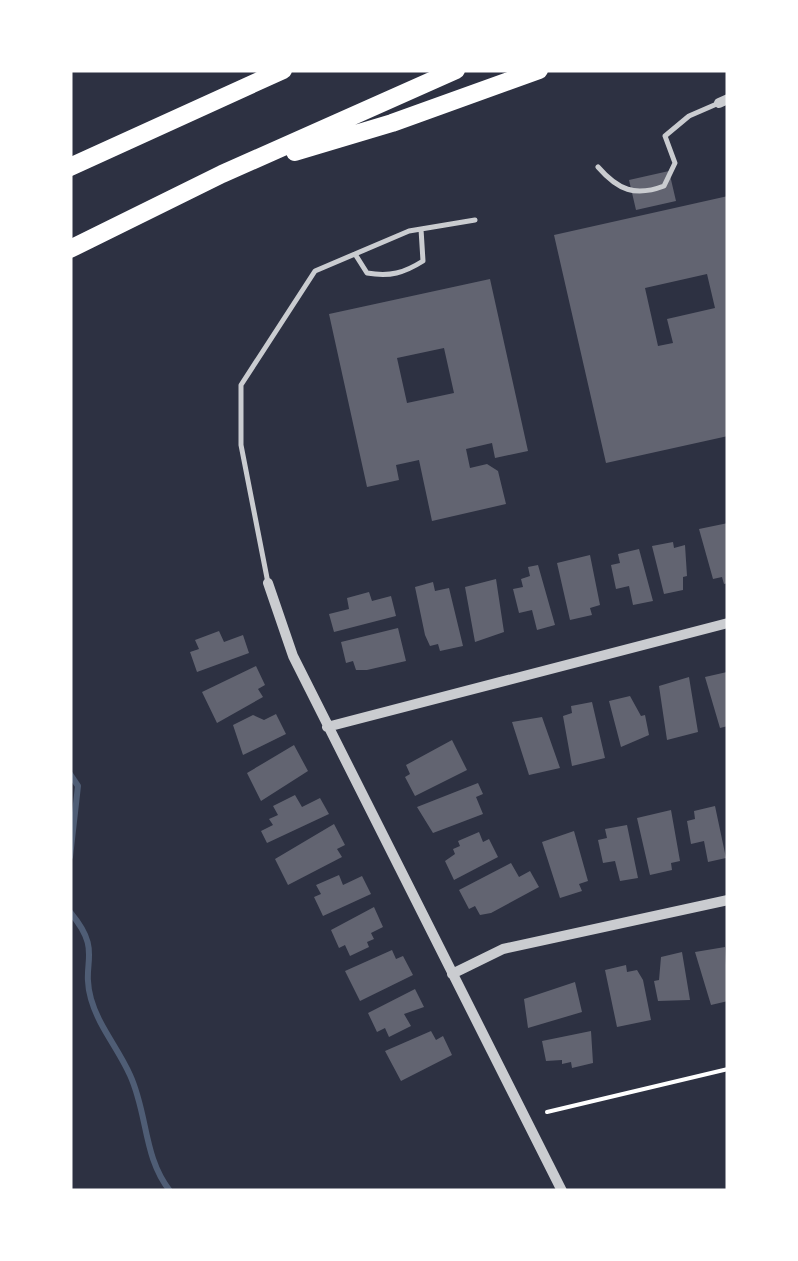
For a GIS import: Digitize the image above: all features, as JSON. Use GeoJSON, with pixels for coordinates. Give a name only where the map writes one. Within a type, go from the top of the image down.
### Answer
{"type":"FeatureCollection","features":[{"type":"Feature","properties":{"kind":"highway"},"geometry":{"type":"LineString","coordinates":[[70,166],[283,70]]}},
{"type":"Feature","properties":{"kind":"highway"},"geometry":{"type":"LineString","coordinates":[[70,249],[222,174],[456,70]]}},
{"type":"Feature","properties":{"kind":"highway"},"geometry":{"type":"LineString","coordinates":[[222,174],[392,123],[539,70]]}},
{"type":"Feature","properties":{"kind":"street"},"geometry":{"type":"LineString","coordinates":[[268,582],[292,656],[562,1191]]}},
{"type":"Feature","properties":{"kind":"street"},"geometry":{"type":"LineString","coordinates":[[327,727],[728,623]]}},
{"type":"Feature","properties":{"kind":"street"},"geometry":{"type":"LineString","coordinates":[[452,974],[503,949],[728,900]]}},
{"type":"Feature","properties":{"kind":"lane"},"geometry":{"type":"LineString","coordinates":[[598,167],[612,184],[630,192],[647,193],[664,186],[675,163],[665,136],[689,116],[723,101]]}},
{"type":"Feature","properties":{"kind":"lane"},"geometry":{"type":"LineString","coordinates":[[268,582],[241,444],[242,385],[314,271],[421,229],[475,220]]}},
{"type":"Feature","properties":{"kind":"lane"},"geometry":{"type":"LineString","coordinates":[[355,254],[367,272],[385,276],[406,271],[424,261],[421,229]]}},
{"type":"Feature","properties":{"kind":"path"},"geometry":{"type":"LineString","coordinates":[[547,1112],[728,1069]]}},
{"type":"Feature","properties":{"kind":"building"},"geometry":{"type":"Polygon","coordinates":[[[669,171],[676,201],[636,210],[629,180],[669,171]]]}},
{"type":"Feature","properties":{"kind":"building"},"geometry":{"type":"Polygon","coordinates":[[[728,196],[728,436],[606,463],[554,235],[728,196]],[[707,274],[645,288],[658,346],[673,343],[667,319],[715,308],[707,274]]]}},
{"type":"Feature","properties":{"kind":"building"},"geometry":{"type":"Polygon","coordinates":[[[490,279],[528,451],[495,458],[492,443],[466,449],[470,468],[487,464],[498,471],[506,504],[432,521],[419,460],[396,465],[399,480],[367,487],[329,314],[490,279]],[[444,348],[397,358],[407,403],[454,393],[444,348]]]}},
{"type":"Feature","properties":{"kind":"building"},"geometry":{"type":"Polygon","coordinates":[[[728,523],[728,583],[724,584],[722,577],[713,579],[699,529],[728,523]]]}},
{"type":"Feature","properties":{"kind":"building"},"geometry":{"type":"Polygon","coordinates":[[[673,542],[674,548],[685,545],[687,576],[683,577],[683,590],[664,594],[652,546],[673,542]]]}},
{"type":"Feature","properties":{"kind":"building"},"geometry":{"type":"Polygon","coordinates":[[[639,549],[653,601],[633,605],[629,586],[616,589],[611,565],[620,563],[618,554],[639,549]]]}},
{"type":"Feature","properties":{"kind":"building"},"geometry":{"type":"Polygon","coordinates":[[[590,555],[600,605],[590,608],[592,615],[570,620],[557,563],[590,555]]]}},
{"type":"Feature","properties":{"kind":"building"},"geometry":{"type":"Polygon","coordinates":[[[538,565],[555,625],[537,630],[532,610],[519,613],[513,589],[523,587],[521,579],[530,576],[528,567],[538,565]]]}},
{"type":"Feature","properties":{"kind":"building"},"geometry":{"type":"Polygon","coordinates":[[[496,579],[504,632],[475,642],[465,587],[496,579]]]}},
{"type":"Feature","properties":{"kind":"building"},"geometry":{"type":"Polygon","coordinates":[[[433,582],[435,591],[449,588],[463,646],[440,651],[438,644],[430,646],[415,587],[433,582]]]}},
{"type":"Feature","properties":{"kind":"building"},"geometry":{"type":"Polygon","coordinates":[[[369,592],[372,601],[391,596],[396,616],[334,632],[329,614],[349,609],[347,598],[369,592]]]}},
{"type":"Feature","properties":{"kind":"building"},"geometry":{"type":"Polygon","coordinates":[[[398,628],[406,661],[367,670],[356,670],[353,661],[346,663],[341,642],[398,628]]]}},
{"type":"Feature","properties":{"kind":"building"},"geometry":{"type":"Polygon","coordinates":[[[219,631],[224,642],[243,635],[249,653],[197,672],[190,652],[199,649],[195,640],[219,631]]]}},
{"type":"Feature","properties":{"kind":"building"},"geometry":{"type":"Polygon","coordinates":[[[256,666],[265,685],[258,689],[263,697],[217,723],[202,692],[256,666]]]}},
{"type":"Feature","properties":{"kind":"building"},"geometry":{"type":"Polygon","coordinates":[[[727,672],[728,726],[720,728],[705,677],[727,672]]]}},
{"type":"Feature","properties":{"kind":"building"},"geometry":{"type":"Polygon","coordinates":[[[689,677],[698,732],[667,740],[659,686],[689,677]]]}},
{"type":"Feature","properties":{"kind":"building"},"geometry":{"type":"Polygon","coordinates":[[[630,696],[641,716],[645,715],[649,735],[621,747],[609,701],[630,696]]]}},
{"type":"Feature","properties":{"kind":"building"},"geometry":{"type":"Polygon","coordinates":[[[592,702],[605,758],[572,766],[563,716],[572,713],[571,706],[592,702]]]}},
{"type":"Feature","properties":{"kind":"building"},"geometry":{"type":"Polygon","coordinates":[[[276,714],[286,734],[243,755],[233,725],[253,715],[264,720],[276,714]]]}},
{"type":"Feature","properties":{"kind":"building"},"geometry":{"type":"Polygon","coordinates":[[[542,717],[560,768],[529,775],[512,722],[542,717]]]}},
{"type":"Feature","properties":{"kind":"building"},"geometry":{"type":"Polygon","coordinates":[[[452,740],[467,770],[415,796],[405,777],[410,774],[406,765],[452,740]]]}},
{"type":"Feature","properties":{"kind":"building"},"geometry":{"type":"Polygon","coordinates":[[[294,745],[308,771],[261,801],[247,773],[294,745]]]}},
{"type":"Feature","properties":{"kind":"building"},"geometry":{"type":"Polygon","coordinates":[[[478,783],[483,794],[476,797],[483,814],[433,833],[417,807],[478,783]]]}},
{"type":"Feature","properties":{"kind":"building"},"geometry":{"type":"Polygon","coordinates":[[[295,795],[302,807],[320,798],[329,814],[267,843],[261,831],[273,825],[269,819],[278,815],[273,806],[295,795]]]}},
{"type":"Feature","properties":{"kind":"building"},"geometry":{"type":"Polygon","coordinates":[[[715,806],[726,858],[708,862],[704,841],[691,844],[687,821],[695,819],[694,811],[715,806]]]}},
{"type":"Feature","properties":{"kind":"building"},"geometry":{"type":"Polygon","coordinates":[[[671,810],[680,861],[671,863],[672,870],[650,875],[637,818],[671,810]]]}},
{"type":"Feature","properties":{"kind":"building"},"geometry":{"type":"Polygon","coordinates":[[[334,824],[345,845],[337,849],[342,857],[288,885],[275,859],[334,824]]]}},
{"type":"Feature","properties":{"kind":"building"},"geometry":{"type":"Polygon","coordinates":[[[627,825],[638,878],[620,881],[615,861],[603,863],[598,840],[607,838],[605,829],[627,825]]]}},
{"type":"Feature","properties":{"kind":"building"},"geometry":{"type":"Polygon","coordinates":[[[574,831],[588,881],[579,884],[582,891],[560,898],[542,842],[574,831]]]}},
{"type":"Feature","properties":{"kind":"building"},"geometry":{"type":"Polygon","coordinates":[[[479,832],[483,842],[489,839],[498,857],[454,880],[445,861],[455,854],[453,849],[460,846],[458,841],[479,832]]]}},
{"type":"Feature","properties":{"kind":"building"},"geometry":{"type":"Polygon","coordinates":[[[511,863],[519,877],[530,871],[539,887],[491,913],[480,915],[475,906],[469,909],[459,890],[511,863]]]}},
{"type":"Feature","properties":{"kind":"building"},"geometry":{"type":"Polygon","coordinates":[[[339,875],[343,885],[362,876],[371,894],[323,916],[314,897],[321,894],[316,885],[339,875]]]}},
{"type":"Feature","properties":{"kind":"building"},"geometry":{"type":"Polygon","coordinates":[[[374,907],[383,927],[371,933],[374,939],[367,942],[369,947],[350,956],[345,945],[339,948],[331,930],[374,907]]]}},
{"type":"Feature","properties":{"kind":"building"},"geometry":{"type":"Polygon","coordinates":[[[725,947],[728,1001],[711,1005],[695,952],[725,947]]]}},
{"type":"Feature","properties":{"kind":"building"},"geometry":{"type":"Polygon","coordinates":[[[392,950],[396,959],[403,956],[413,975],[360,1001],[345,971],[392,950]]]}},
{"type":"Feature","properties":{"kind":"building"},"geometry":{"type":"Polygon","coordinates":[[[682,952],[690,1000],[658,1001],[654,981],[659,980],[661,957],[682,952]]]}},
{"type":"Feature","properties":{"kind":"building"},"geometry":{"type":"Polygon","coordinates":[[[626,965],[627,972],[637,970],[643,980],[651,1020],[617,1027],[605,970],[626,965]]]}},
{"type":"Feature","properties":{"kind":"building"},"geometry":{"type":"Polygon","coordinates":[[[575,982],[582,1012],[528,1028],[524,999],[575,982]]]}},
{"type":"Feature","properties":{"kind":"building"},"geometry":{"type":"Polygon","coordinates":[[[415,989],[424,1007],[404,1014],[411,1026],[389,1037],[385,1028],[377,1032],[368,1013],[415,989]]]}},
{"type":"Feature","properties":{"kind":"building"},"geometry":{"type":"Polygon","coordinates":[[[431,1031],[436,1040],[443,1036],[452,1055],[401,1081],[385,1051],[431,1031]]]}},
{"type":"Feature","properties":{"kind":"building"},"geometry":{"type":"Polygon","coordinates":[[[591,1031],[593,1063],[572,1068],[571,1062],[546,1061],[542,1041],[591,1031]]]}},
{"type":"Feature","properties":{"kind":"waterway"},"geometry":{"type":"LineString","coordinates":[[70,774],[78,786],[70,857]]}},
{"type":"Feature","properties":{"kind":"waterway"},"geometry":{"type":"LineString","coordinates":[[70,912],[89,947],[88,986],[94,1009],[130,1075],[150,1150],[170,1191]]}}]}
